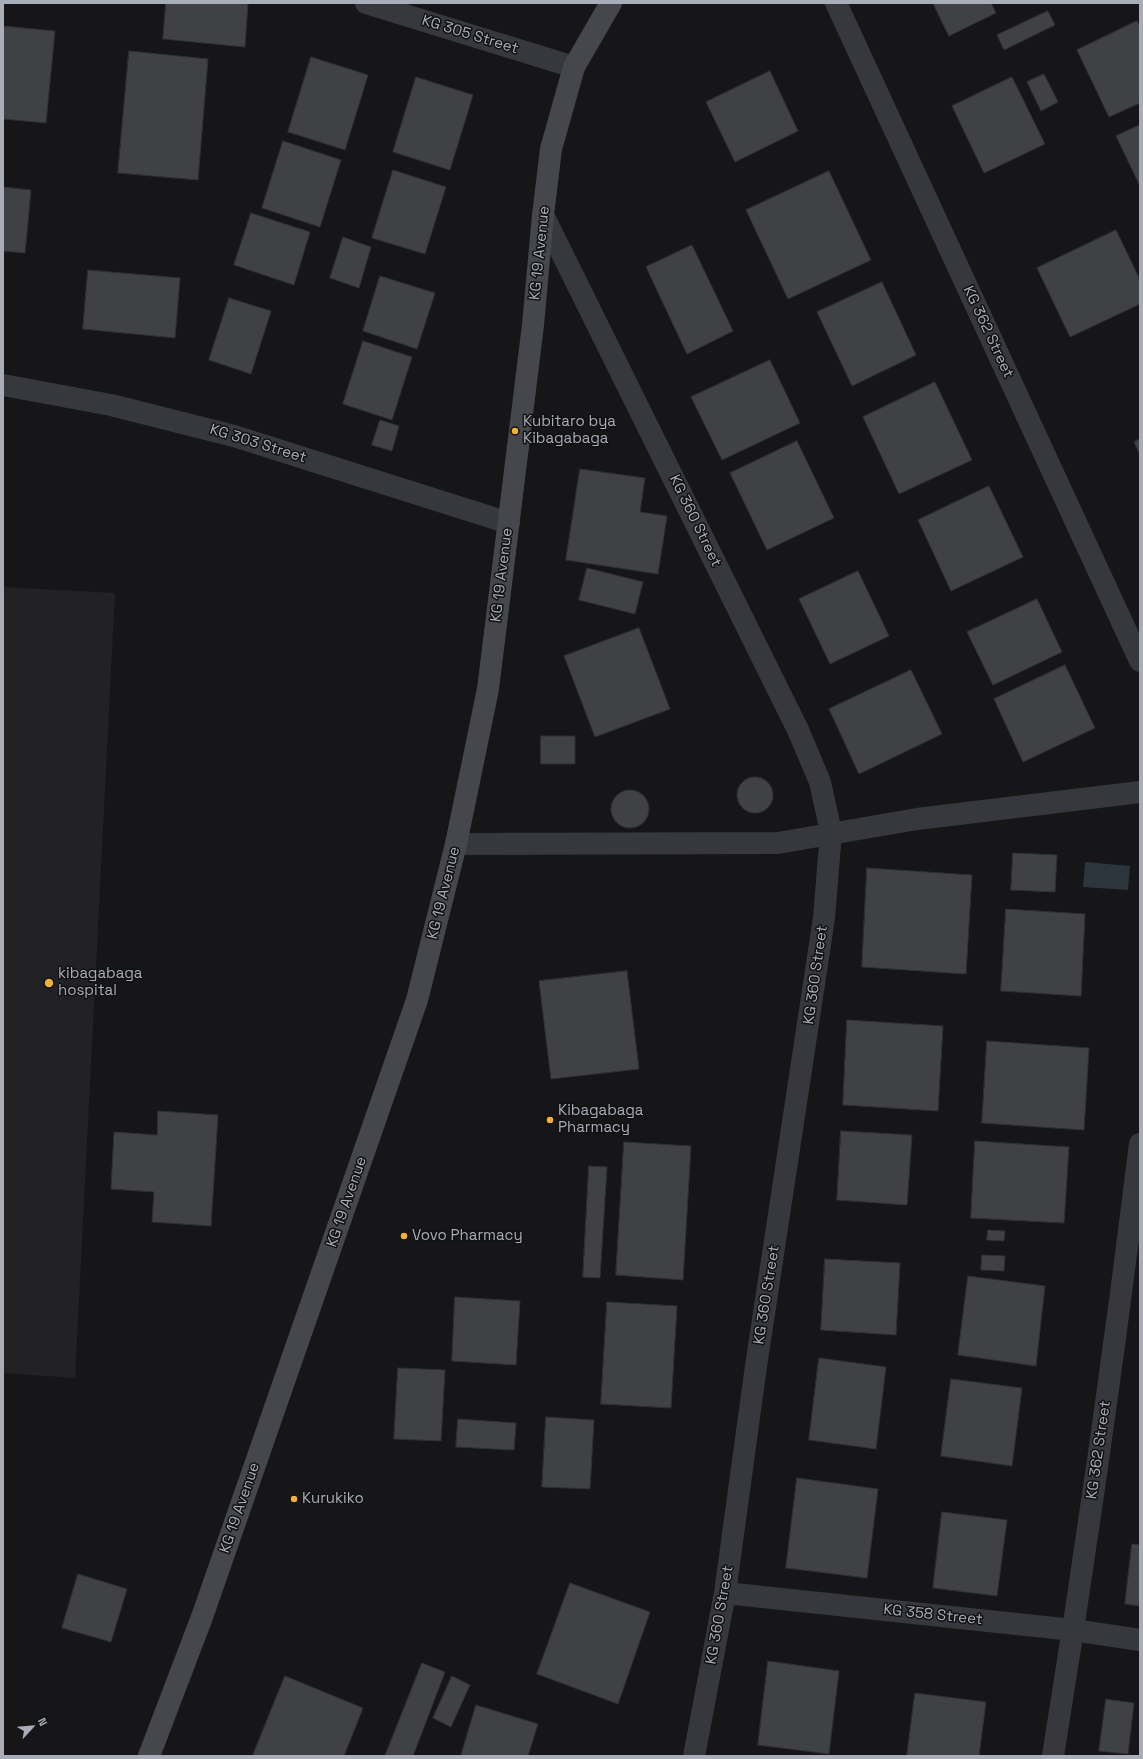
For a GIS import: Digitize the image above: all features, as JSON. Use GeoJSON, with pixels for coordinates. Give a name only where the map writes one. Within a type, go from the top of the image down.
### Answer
{"type":"FeatureCollection","features":[{"type":"Feature","properties":{"kind":"main road","name":"KG 19 Avenue"},"geometry":{"type":"LineString","coordinates":[[149,1756],[204,1609],[417,1000],[456,844],[488,689],[533,325],[543,215],[551,149],[574,67],[611,3]]}},
{"type":"Feature","properties":{"kind":"street","name":"KG 305 Street"},"geometry":{"type":"LineString","coordinates":[[366,3],[574,67]]}},
{"type":"Feature","properties":{"kind":"street","name":"KG 362 Street"},"geometry":{"type":"LineString","coordinates":[[836,3],[1140,660]]}},
{"type":"Feature","properties":{"kind":"street","name":"KG 360 Street"},"geometry":{"type":"LineString","coordinates":[[543,215],[798,730],[820,782],[831,832],[824,918],[756,1366],[725,1593],[694,1756]]}},
{"type":"Feature","properties":{"kind":"street","name":"KG 303 Street"},"geometry":{"type":"LineString","coordinates":[[3,385],[111,405],[234,436],[509,523]]}},
{"type":"Feature","properties":{"kind":"street"},"geometry":{"type":"LineString","coordinates":[[456,844],[778,843],[831,832],[917,819],[1140,792]]}},
{"type":"Feature","properties":{"kind":"street","name":"KG 362 Street"},"geometry":{"type":"LineString","coordinates":[[1053,1756],[1073,1630],[1124,1277],[1140,1144]]}},
{"type":"Feature","properties":{"kind":"street","name":"KG 358 Street"},"geometry":{"type":"LineString","coordinates":[[725,1593],[1073,1630],[1140,1640]]}},
{"type":"Feature","properties":{"kind":"shaded area","name":"kibagabaga hospital"},"geometry":{"type":"Polygon","coordinates":[[[3,587],[115,593],[75,1378],[3,1373],[3,587]]]}},
{"type":"Feature","properties":{"kind":"shaded area"},"geometry":{"type":"Polygon","coordinates":[[[1085,862],[1130,866],[1128,890],[1083,887],[1085,862]]]}},
{"type":"Feature","properties":{"kind":"building"},"geometry":{"type":"Polygon","coordinates":[[[166,3],[248,3],[245,47],[163,39],[166,3]]]}},
{"type":"Feature","properties":{"kind":"building"},"geometry":{"type":"Polygon","coordinates":[[[933,3],[991,3],[996,13],[949,36],[933,3]]]}},
{"type":"Feature","properties":{"kind":"building"},"geometry":{"type":"Polygon","coordinates":[[[1048,11],[1055,25],[1004,50],[997,35],[1048,11]]]}},
{"type":"Feature","properties":{"kind":"building"},"geometry":{"type":"Polygon","coordinates":[[[1137,21],[1140,26],[1140,103],[1109,117],[1077,50],[1137,21]]]}},
{"type":"Feature","properties":{"kind":"building"},"geometry":{"type":"Polygon","coordinates":[[[3,26],[55,31],[46,123],[3,119],[3,26]]]}},
{"type":"Feature","properties":{"kind":"building"},"geometry":{"type":"Polygon","coordinates":[[[129,51],[208,59],[198,180],[118,173],[129,51]]]}},
{"type":"Feature","properties":{"kind":"building"},"geometry":{"type":"Polygon","coordinates":[[[311,57],[368,75],[345,150],[288,132],[311,57]]]}},
{"type":"Feature","properties":{"kind":"building"},"geometry":{"type":"Polygon","coordinates":[[[770,71],[798,131],[735,162],[706,102],[770,71]]]}},
{"type":"Feature","properties":{"kind":"building"},"geometry":{"type":"Polygon","coordinates":[[[1044,74],[1058,102],[1041,111],[1027,82],[1044,74]]]}},
{"type":"Feature","properties":{"kind":"building"},"geometry":{"type":"Polygon","coordinates":[[[416,77],[473,95],[450,170],[393,152],[416,77]]]}},
{"type":"Feature","properties":{"kind":"building"},"geometry":{"type":"Polygon","coordinates":[[[1012,77],[1045,144],[984,173],[952,106],[1012,77]]]}},
{"type":"Feature","properties":{"kind":"building"},"geometry":{"type":"Polygon","coordinates":[[[1140,125],[1140,186],[1116,136],[1140,125]]]}},
{"type":"Feature","properties":{"kind":"building"},"geometry":{"type":"Polygon","coordinates":[[[283,141],[341,160],[320,227],[262,208],[283,141]]]}},
{"type":"Feature","properties":{"kind":"building"},"geometry":{"type":"Polygon","coordinates":[[[393,170],[446,187],[425,254],[372,238],[393,170]]]}},
{"type":"Feature","properties":{"kind":"building"},"geometry":{"type":"Polygon","coordinates":[[[829,171],[871,260],[788,299],[746,210],[829,171]]]}},
{"type":"Feature","properties":{"kind":"building"},"geometry":{"type":"Polygon","coordinates":[[[3,187],[31,190],[25,253],[3,251],[3,187]]]}},
{"type":"Feature","properties":{"kind":"building"},"geometry":{"type":"Polygon","coordinates":[[[251,213],[310,232],[294,285],[234,265],[251,213]]]}},
{"type":"Feature","properties":{"kind":"building"},"geometry":{"type":"Polygon","coordinates":[[[1116,230],[1140,280],[1140,304],[1070,337],[1037,268],[1116,230]]]}},
{"type":"Feature","properties":{"kind":"building"},"geometry":{"type":"Polygon","coordinates":[[[343,237],[371,247],[359,288],[330,278],[343,237]]]}},
{"type":"Feature","properties":{"kind":"building"},"geometry":{"type":"Polygon","coordinates":[[[692,245],[733,331],[687,354],[646,267],[692,245]]]}},
{"type":"Feature","properties":{"kind":"building"},"geometry":{"type":"Polygon","coordinates":[[[88,270],[180,278],[175,338],[83,329],[88,270]]]}},
{"type":"Feature","properties":{"kind":"building"},"geometry":{"type":"Polygon","coordinates":[[[380,276],[435,293],[417,349],[363,331],[380,276]]]}},
{"type":"Feature","properties":{"kind":"building"},"geometry":{"type":"Polygon","coordinates":[[[882,282],[916,355],[852,386],[817,312],[882,282]]]}},
{"type":"Feature","properties":{"kind":"building"},"geometry":{"type":"Polygon","coordinates":[[[229,298],[271,311],[251,374],[209,360],[229,298]]]}},
{"type":"Feature","properties":{"kind":"building"},"geometry":{"type":"Polygon","coordinates":[[[363,341],[412,357],[392,420],[343,404],[363,341]]]}},
{"type":"Feature","properties":{"kind":"building"},"geometry":{"type":"Polygon","coordinates":[[[770,360],[800,423],[722,460],[691,397],[770,360]]]}},
{"type":"Feature","properties":{"kind":"building"},"geometry":{"type":"Polygon","coordinates":[[[935,382],[972,460],[899,494],[863,417],[935,382]]]}},
{"type":"Feature","properties":{"kind":"building"},"geometry":{"type":"Polygon","coordinates":[[[380,420],[399,426],[392,451],[372,445],[380,420]]]}},
{"type":"Feature","properties":{"kind":"building"},"geometry":{"type":"Polygon","coordinates":[[[1140,439],[1140,455],[1134,442],[1140,439]]]}},
{"type":"Feature","properties":{"kind":"building"},"geometry":{"type":"Polygon","coordinates":[[[797,441],[834,518],[767,550],[730,473],[797,441]]]}},
{"type":"Feature","properties":{"kind":"building"},"geometry":{"type":"Polygon","coordinates":[[[580,469],[645,478],[640,512],[667,516],[658,574],[566,560],[580,469]]]}},
{"type":"Feature","properties":{"kind":"building"},"geometry":{"type":"Polygon","coordinates":[[[989,486],[1023,557],[951,591],[918,520],[989,486]]]}},
{"type":"Feature","properties":{"kind":"building"},"geometry":{"type":"Polygon","coordinates":[[[587,568],[643,582],[635,614],[579,600],[587,568]]]}},
{"type":"Feature","properties":{"kind":"building"},"geometry":{"type":"Polygon","coordinates":[[[858,571],[889,636],[830,664],[799,599],[858,571]]]}},
{"type":"Feature","properties":{"kind":"building"},"geometry":{"type":"Polygon","coordinates":[[[1037,599],[1062,652],[993,685],[967,632],[1037,599]]]}},
{"type":"Feature","properties":{"kind":"building"},"geometry":{"type":"Polygon","coordinates":[[[639,628],[670,709],[595,737],[564,656],[639,628]]]}},
{"type":"Feature","properties":{"kind":"building"},"geometry":{"type":"Polygon","coordinates":[[[1065,665],[1095,728],[1023,762],[994,699],[1065,665]]]}},
{"type":"Feature","properties":{"kind":"building"},"geometry":{"type":"Polygon","coordinates":[[[911,670],[942,734],[859,774],[829,709],[911,670]]]}},
{"type":"Feature","properties":{"kind":"building"},"geometry":{"type":"Polygon","coordinates":[[[541,736],[575,736],[575,764],[541,764],[541,736]]]}},
{"type":"Feature","properties":{"kind":"building"},"geometry":{"type":"Polygon","coordinates":[[[759,777],[768,782],[772,788],[772,802],[768,808],[759,813],[751,813],[742,808],[738,802],[737,791],[742,782],[748,778],[759,777]]]}},
{"type":"Feature","properties":{"kind":"building"},"geometry":{"type":"Polygon","coordinates":[[[630,790],[643,796],[649,809],[643,822],[630,828],[617,822],[611,809],[617,796],[630,790]]]}},
{"type":"Feature","properties":{"kind":"building"},"geometry":{"type":"Polygon","coordinates":[[[1013,853],[1057,855],[1055,892],[1011,890],[1013,853]]]}},
{"type":"Feature","properties":{"kind":"building"},"geometry":{"type":"Polygon","coordinates":[[[867,868],[972,875],[966,974],[862,967],[867,868]]]}},
{"type":"Feature","properties":{"kind":"building"},"geometry":{"type":"Polygon","coordinates":[[[1006,909],[1085,914],[1081,996],[1001,991],[1006,909]]]}},
{"type":"Feature","properties":{"kind":"building"},"geometry":{"type":"Polygon","coordinates":[[[627,971],[639,1069],[551,1079],[539,981],[627,971]]]}},
{"type":"Feature","properties":{"kind":"building"},"geometry":{"type":"Polygon","coordinates":[[[847,1020],[943,1026],[938,1111],[843,1105],[847,1020]]]}},
{"type":"Feature","properties":{"kind":"building"},"geometry":{"type":"Polygon","coordinates":[[[987,1041],[1089,1048],[1084,1130],[982,1123],[987,1041]]]}},
{"type":"Feature","properties":{"kind":"building"},"geometry":{"type":"Polygon","coordinates":[[[158,1111],[218,1115],[211,1226],[152,1222],[154,1192],[111,1189],[114,1132],[157,1135],[158,1111]]]}},
{"type":"Feature","properties":{"kind":"building"},"geometry":{"type":"Polygon","coordinates":[[[841,1131],[912,1135],[907,1205],[837,1200],[841,1131]]]}},
{"type":"Feature","properties":{"kind":"building"},"geometry":{"type":"Polygon","coordinates":[[[975,1141],[1069,1147],[1064,1223],[971,1218],[975,1141]]]}},
{"type":"Feature","properties":{"kind":"building"},"geometry":{"type":"Polygon","coordinates":[[[624,1142],[691,1146],[683,1280],[616,1275],[624,1142]]]}},
{"type":"Feature","properties":{"kind":"building"},"geometry":{"type":"Polygon","coordinates":[[[589,1166],[607,1167],[600,1278],[583,1277],[589,1166]]]}},
{"type":"Feature","properties":{"kind":"building"},"geometry":{"type":"Polygon","coordinates":[[[988,1230],[1005,1231],[1004,1241],[987,1240],[988,1230]]]}},
{"type":"Feature","properties":{"kind":"building"},"geometry":{"type":"Polygon","coordinates":[[[982,1255],[1005,1256],[1004,1271],[981,1270],[982,1255]]]}},
{"type":"Feature","properties":{"kind":"building"},"geometry":{"type":"Polygon","coordinates":[[[825,1259],[900,1263],[896,1335],[821,1330],[825,1259]]]}},
{"type":"Feature","properties":{"kind":"building"},"geometry":{"type":"Polygon","coordinates":[[[968,1276],[1045,1286],[1036,1366],[958,1355],[968,1276]]]}},
{"type":"Feature","properties":{"kind":"building"},"geometry":{"type":"Polygon","coordinates":[[[455,1297],[520,1301],[516,1365],[452,1361],[455,1297]]]}},
{"type":"Feature","properties":{"kind":"building"},"geometry":{"type":"Polygon","coordinates":[[[607,1302],[677,1306],[671,1408],[601,1404],[607,1302]]]}},
{"type":"Feature","properties":{"kind":"building"},"geometry":{"type":"Polygon","coordinates":[[[819,1358],[886,1367],[876,1449],[809,1440],[819,1358]]]}},
{"type":"Feature","properties":{"kind":"building"},"geometry":{"type":"Polygon","coordinates":[[[398,1368],[445,1370],[441,1441],[394,1439],[398,1368]]]}},
{"type":"Feature","properties":{"kind":"building"},"geometry":{"type":"Polygon","coordinates":[[[951,1379],[1022,1388],[1012,1466],[941,1456],[951,1379]]]}},
{"type":"Feature","properties":{"kind":"building"},"geometry":{"type":"Polygon","coordinates":[[[546,1417],[594,1420],[590,1489],[542,1487],[546,1417]]]}},
{"type":"Feature","properties":{"kind":"building"},"geometry":{"type":"Polygon","coordinates":[[[458,1419],[516,1423],[514,1450],[456,1447],[458,1419]]]}},
{"type":"Feature","properties":{"kind":"building"},"geometry":{"type":"Polygon","coordinates":[[[797,1478],[878,1489],[867,1578],[786,1568],[797,1478]]]}},
{"type":"Feature","properties":{"kind":"building"},"geometry":{"type":"Polygon","coordinates":[[[942,1512],[1007,1520],[997,1596],[933,1588],[942,1512]]]}},
{"type":"Feature","properties":{"kind":"building"},"geometry":{"type":"Polygon","coordinates":[[[1132,1544],[1140,1545],[1140,1606],[1125,1604],[1132,1544]]]}},
{"type":"Feature","properties":{"kind":"building"},"geometry":{"type":"Polygon","coordinates":[[[78,1574],[127,1589],[111,1642],[62,1628],[78,1574]]]}},
{"type":"Feature","properties":{"kind":"building"},"geometry":{"type":"Polygon","coordinates":[[[570,1583],[650,1612],[618,1704],[537,1674],[570,1583]]]}},
{"type":"Feature","properties":{"kind":"building"},"geometry":{"type":"Polygon","coordinates":[[[768,1661],[839,1671],[829,1754],[758,1745],[768,1661]]]}},
{"type":"Feature","properties":{"kind":"building"},"geometry":{"type":"Polygon","coordinates":[[[422,1663],[445,1672],[413,1756],[385,1756],[422,1663]]]}},
{"type":"Feature","properties":{"kind":"building"},"geometry":{"type":"Polygon","coordinates":[[[285,1676],[363,1708],[344,1756],[253,1755],[285,1676]]]}},
{"type":"Feature","properties":{"kind":"building"},"geometry":{"type":"Polygon","coordinates":[[[452,1676],[470,1685],[451,1727],[433,1718],[452,1676]]]}},
{"type":"Feature","properties":{"kind":"building"},"geometry":{"type":"Polygon","coordinates":[[[915,1693],[986,1702],[979,1756],[907,1756],[915,1693]]]}},
{"type":"Feature","properties":{"kind":"building"},"geometry":{"type":"Polygon","coordinates":[[[1106,1699],[1134,1703],[1128,1754],[1099,1751],[1106,1699]]]}},
{"type":"Feature","properties":{"kind":"building"},"geometry":{"type":"Polygon","coordinates":[[[476,1705],[538,1724],[528,1756],[461,1756],[476,1705]]]}},
{"type":"Feature","properties":{"kind":"place","name":"Kubitaro bya Kibagabaga"},"geometry":{"type":"Point","coordinates":[515,431]}},
{"type":"Feature","properties":{"kind":"place","name":"kibagabaga hospital"},"geometry":{"type":"Point","coordinates":[49,983]}},
{"type":"Feature","properties":{"kind":"place","name":"Kibagabaga Pharmacy"},"geometry":{"type":"Point","coordinates":[550,1120]}},
{"type":"Feature","properties":{"kind":"place","name":"Vovo Pharmacy"},"geometry":{"type":"Point","coordinates":[404,1236]}},
{"type":"Feature","properties":{"kind":"place","name":"Kurukiko"},"geometry":{"type":"Point","coordinates":[294,1499]}}]}
